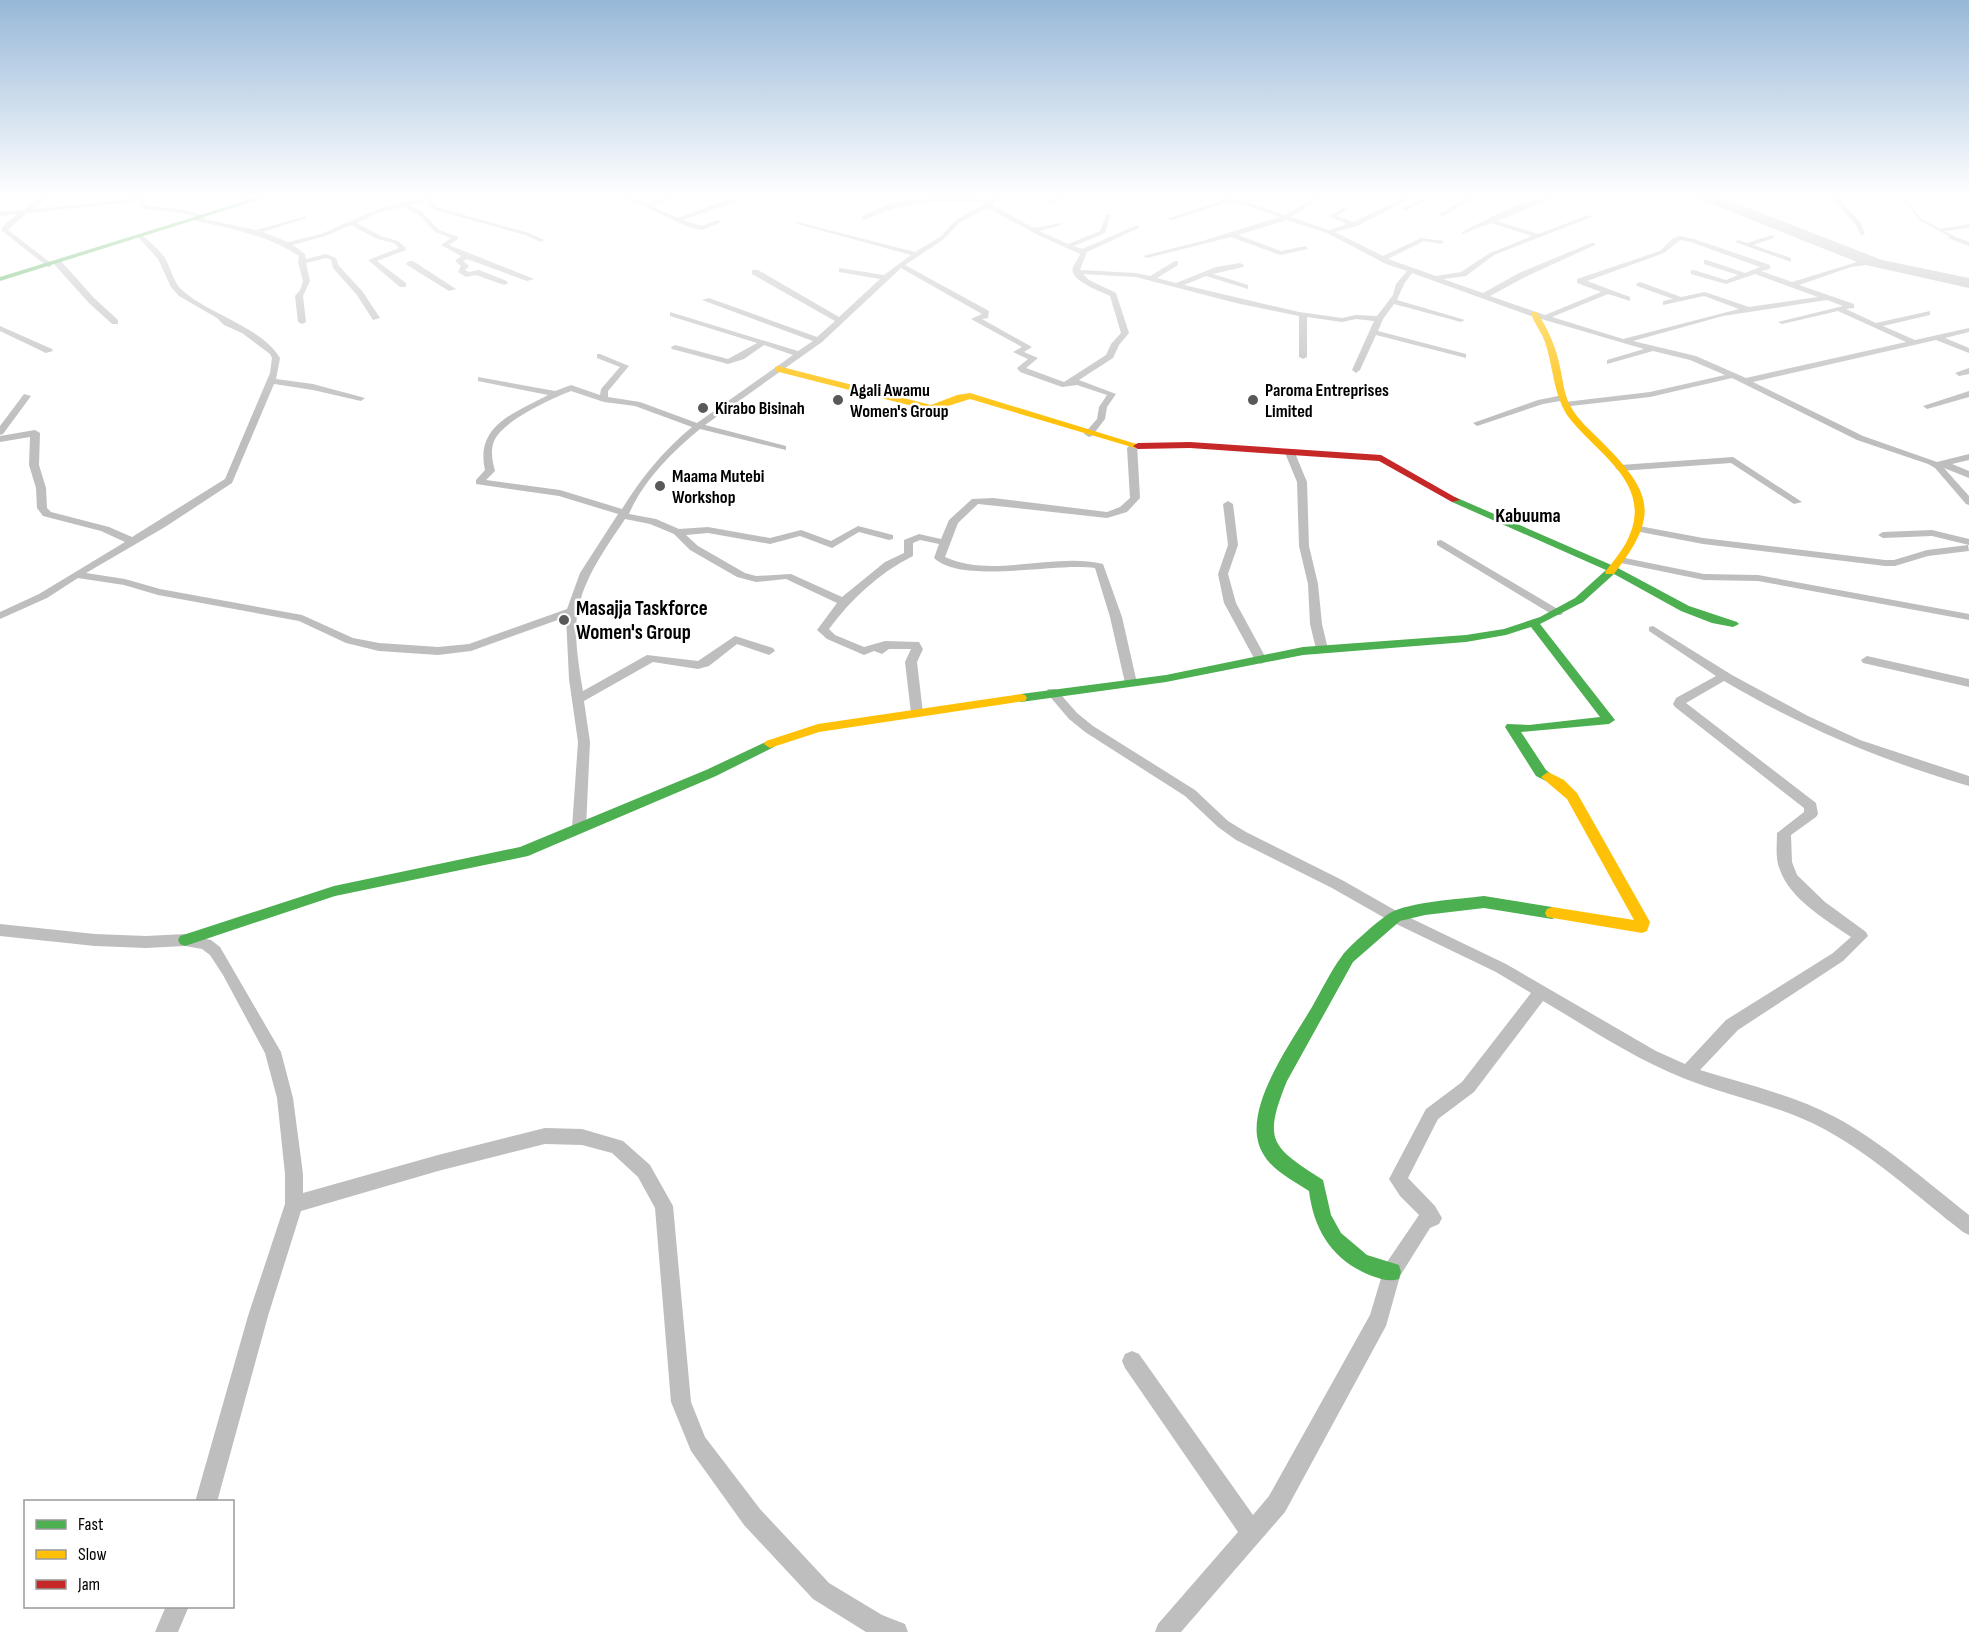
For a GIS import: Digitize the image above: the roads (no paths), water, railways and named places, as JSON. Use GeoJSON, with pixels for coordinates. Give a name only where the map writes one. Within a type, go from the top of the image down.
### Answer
{"type":"FeatureCollection","features":[{"type":"Feature","properties":{"kind":"street"},"geometry":{"type":"LineString","coordinates":[[0,279],[22,272]]}},
{"type":"Feature","properties":{"kind":"street"},"geometry":{"type":"LineString","coordinates":[[62,272],[115,322]]}},
{"type":"Feature","properties":{"kind":"street"},"geometry":{"type":"LineString","coordinates":[[0,616],[34,602],[230,481],[276,364],[273,353],[245,331],[227,323],[175,287],[167,272]]}},
{"type":"Feature","properties":{"kind":"street"},"geometry":{"type":"LineString","coordinates":[[302,322],[299,296],[306,290],[304,272]]}},
{"type":"Feature","properties":{"kind":"street"},"geometry":{"type":"LineString","coordinates":[[341,272],[376,318]]}},
{"type":"Feature","properties":{"kind":"street"},"geometry":{"type":"LineString","coordinates":[[389,272],[402,282]]}},
{"type":"Feature","properties":{"kind":"street"},"geometry":{"type":"LineString","coordinates":[[476,272],[504,283]]}},
{"type":"Feature","properties":{"kind":"street"},"geometry":{"type":"LineString","coordinates":[[511,272],[530,279]]}},
{"type":"Feature","properties":{"kind":"street"},"geometry":{"type":"LineString","coordinates":[[755,272],[841,321]]}},
{"type":"Feature","properties":{"kind":"street"},"geometry":{"type":"LineString","coordinates":[[854,272],[887,278]]}},
{"type":"Feature","properties":{"kind":"street"},"geometry":{"type":"LineString","coordinates":[[579,828],[584,767],[571,625],[572,611],[585,573],[662,459],[698,426],[819,340],[893,272]]}},
{"type":"Feature","properties":{"kind":"street"},"geometry":{"type":"LineString","coordinates":[[912,272],[986,313],[987,315],[975,319],[1028,347],[1017,352],[1034,358],[1021,368],[1023,370],[1065,385],[1077,382],[1112,394],[1103,407],[1101,419],[1089,434]]}},
{"type":"Feature","properties":{"kind":"street"},"geometry":{"type":"LineString","coordinates":[[1065,385],[1110,356],[1115,344],[1125,333],[1113,296],[1086,283],[1077,272]]}},
{"type":"Feature","properties":{"kind":"street"},"geometry":{"type":"LineString","coordinates":[[1084,272],[1118,273],[1152,278],[1236,301],[1303,314],[1342,320],[1356,317],[1378,319]]}},
{"type":"Feature","properties":{"kind":"street"},"geometry":{"type":"LineString","coordinates":[[1152,278],[1161,272]]}},
{"type":"Feature","properties":{"kind":"street"},"geometry":{"type":"LineString","coordinates":[[1178,285],[1213,272]]}},
{"type":"Feature","properties":{"kind":"street"},"geometry":{"type":"LineString","coordinates":[[1356,370],[1378,319],[1409,272]]}},
{"type":"Feature","properties":{"kind":"street"},"geometry":{"type":"LineString","coordinates":[[1417,272],[1622,341],[1693,358],[1733,375],[1860,438],[1969,475]]}},
{"type":"Feature","properties":{"kind":"street"},"geometry":{"type":"LineString","coordinates":[[1434,278],[1466,272]]}},
{"type":"Feature","properties":{"kind":"street"},"geometry":{"type":"LineString","coordinates":[[1484,296],[1529,272]]}},
{"type":"Feature","properties":{"kind":"street"},"geometry":{"type":"LineString","coordinates":[[1605,272],[1580,281],[1627,299]]}},
{"type":"Feature","properties":{"kind":"street"},"geometry":{"type":"LineString","coordinates":[[1695,272],[1726,282],[1755,272]]}},
{"type":"Feature","properties":{"kind":"street"},"geometry":{"type":"LineString","coordinates":[[1737,272],[1745,275]]}},
{"type":"Feature","properties":{"kind":"street"},"geometry":{"type":"LineString","coordinates":[[1757,272],[1851,306],[1782,322]]}},
{"type":"Feature","properties":{"kind":"street"},"geometry":{"type":"LineString","coordinates":[[1794,284],[1829,272]]}},
{"type":"Feature","properties":{"kind":"street"},"geometry":{"type":"LineString","coordinates":[[1907,272],[1969,286]]}},
{"type":"Feature","properties":{"kind":"street"},"geometry":{"type":"LineString","coordinates":[[414,276],[423,273],[452,290]]}},
{"type":"Feature","properties":{"kind":"street"},"geometry":{"type":"LineString","coordinates":[[1206,274],[1245,287]]}},
{"type":"Feature","properties":{"kind":"street"},"geometry":{"type":"LineString","coordinates":[[1640,284],[1679,299]]}},
{"type":"Feature","properties":{"kind":"street"},"geometry":{"type":"LineString","coordinates":[[1540,315],[1607,292]]}},
{"type":"Feature","properties":{"kind":"street"},"geometry":{"type":"LineString","coordinates":[[1666,303],[1705,294],[1749,310]]}},
{"type":"Feature","properties":{"kind":"street"},"geometry":{"type":"LineString","coordinates":[[1622,341],[1722,314],[1830,297]]}},
{"type":"Feature","properties":{"kind":"street"},"geometry":{"type":"LineString","coordinates":[[706,300],[819,340]]}},
{"type":"Feature","properties":{"kind":"street"},"geometry":{"type":"LineString","coordinates":[[1392,301],[1461,320]]}},
{"type":"Feature","properties":{"kind":"street"},"geometry":{"type":"LineString","coordinates":[[1840,310],[1914,343]]}},
{"type":"Feature","properties":{"kind":"street"},"geometry":{"type":"LineString","coordinates":[[1875,325],[1927,313]]}},
{"type":"Feature","properties":{"kind":"street"},"geometry":{"type":"LineString","coordinates":[[673,314],[761,344],[799,354]]}},
{"type":"Feature","properties":{"kind":"street"},"geometry":{"type":"LineString","coordinates":[[1303,314],[1303,357]]}},
{"type":"Feature","properties":{"kind":"street"},"geometry":{"type":"LineString","coordinates":[[185,940],[332,892],[491,861],[523,852],[711,773],[781,739],[828,726],[1052,692],[1198,674],[1322,649],[1445,642],[1533,624],[1557,613],[1599,585],[1617,565],[1636,537],[1642,505],[1638,494],[1610,453],[1577,421],[1564,401],[1550,344],[1540,315]]}},
{"type":"Feature","properties":{"kind":"street"},"geometry":{"type":"LineString","coordinates":[[0,328],[49,351]]}},
{"type":"Feature","properties":{"kind":"street"},"geometry":{"type":"LineString","coordinates":[[1745,381],[1969,330]]}},
{"type":"Feature","properties":{"kind":"street"},"geometry":{"type":"LineString","coordinates":[[1372,332],[1462,356]]}},
{"type":"Feature","properties":{"kind":"street"},"geometry":{"type":"LineString","coordinates":[[1939,338],[1969,351]]}},
{"type":"Feature","properties":{"kind":"street"},"geometry":{"type":"LineString","coordinates":[[675,347],[728,362],[761,344]]}},
{"type":"Feature","properties":{"kind":"street"},"geometry":{"type":"LineString","coordinates":[[1611,362],[1651,349]]}},
{"type":"Feature","properties":{"kind":"street"},"geometry":{"type":"LineString","coordinates":[[600,356],[625,366],[622,373],[603,391],[604,399]]}},
{"type":"Feature","properties":{"kind":"street"},"geometry":{"type":"LineString","coordinates":[[778,369],[932,408],[940,407],[961,396],[970,396],[1134,446],[1190,445],[1386,459],[1450,498],[1617,565],[1681,609],[1714,621],[1733,624]]}},
{"type":"Feature","properties":{"kind":"street"},"geometry":{"type":"LineString","coordinates":[[1959,374],[1969,371]]}},
{"type":"Feature","properties":{"kind":"street"},"geometry":{"type":"LineString","coordinates":[[1477,423],[1541,402],[1605,402],[1702,385],[1733,375]]}},
{"type":"Feature","properties":{"kind":"street"},"geometry":{"type":"LineString","coordinates":[[481,379],[556,394]]}},
{"type":"Feature","properties":{"kind":"street"},"geometry":{"type":"LineString","coordinates":[[270,381],[313,387],[362,398]]}},
{"type":"Feature","properties":{"kind":"street"},"geometry":{"type":"LineString","coordinates":[[783,448],[698,426],[638,404],[604,399],[571,388],[507,420],[497,428],[488,445],[486,462],[489,471],[479,482],[560,493],[652,521],[678,532],[694,548],[741,575],[756,579],[788,576],[844,602]]}},
{"type":"Feature","properties":{"kind":"street"},"geometry":{"type":"LineString","coordinates":[[1927,406],[1969,394]]}},
{"type":"Feature","properties":{"kind":"street"},"geometry":{"type":"LineString","coordinates":[[0,432],[27,396]]}},
{"type":"Feature","properties":{"kind":"street"},"geometry":{"type":"LineString","coordinates":[[0,439],[35,433],[34,465],[41,488],[42,508],[47,514],[105,529],[132,541]]}},
{"type":"Feature","properties":{"kind":"street"},"geometry":{"type":"LineString","coordinates":[[1131,683],[1116,617],[1099,566],[1086,564],[970,567],[945,564],[939,558],[943,542],[953,522],[969,505],[982,500],[1107,515],[1119,512],[1131,505],[1136,498],[1132,448],[1134,446]]}},
{"type":"Feature","properties":{"kind":"street"},"geometry":{"type":"LineString","coordinates":[[1290,453],[1302,482],[1304,546],[1313,584],[1316,624],[1322,649]]}},
{"type":"Feature","properties":{"kind":"street"},"geometry":{"type":"LineString","coordinates":[[1939,464],[1969,457]]}},
{"type":"Feature","properties":{"kind":"street"},"geometry":{"type":"LineString","coordinates":[[1620,468],[1733,460],[1797,502]]}},
{"type":"Feature","properties":{"kind":"street"},"geometry":{"type":"LineString","coordinates":[[1939,464],[1969,502]]}},
{"type":"Feature","properties":{"kind":"street"},"geometry":{"type":"LineString","coordinates":[[1228,504],[1233,545],[1223,574],[1230,603],[1261,660]]}},
{"type":"Feature","properties":{"kind":"street"},"geometry":{"type":"LineString","coordinates":[[678,532],[717,531],[770,541],[801,533],[832,545],[858,529],[889,537]]}},
{"type":"Feature","properties":{"kind":"street"},"geometry":{"type":"LineString","coordinates":[[1638,529],[1702,541],[1885,563],[1895,563],[1927,553],[1969,549]]}},
{"type":"Feature","properties":{"kind":"street"},"geometry":{"type":"LineString","coordinates":[[1882,535],[1932,533],[1969,549]]}},
{"type":"Feature","properties":{"kind":"street"},"geometry":{"type":"LineString","coordinates":[[917,713],[911,662],[917,649],[915,645],[894,643],[885,645],[882,650],[874,646],[864,651],[827,635],[823,630],[844,602],[889,564],[909,554],[908,542],[919,537],[943,542]]}},
{"type":"Feature","properties":{"kind":"street"},"geometry":{"type":"LineString","coordinates":[[1441,543],[1557,613]]}},
{"type":"Feature","properties":{"kind":"street"},"geometry":{"type":"LineString","coordinates":[[1617,565],[1704,577],[1758,578],[1969,617]]}},
{"type":"Feature","properties":{"kind":"street"},"geometry":{"type":"LineString","coordinates":[[76,575],[125,582],[158,592],[302,618],[350,641],[379,647],[438,651],[471,647],[572,611]]}},
{"type":"Feature","properties":{"kind":"street"},"geometry":{"type":"LineString","coordinates":[[1392,1272],[1382,1272],[1348,1255],[1323,1220],[1317,1186],[1280,1162],[1271,1151],[1266,1137],[1270,1102],[1280,1078],[1348,958],[1395,917],[1425,909],[1484,902],[1642,927],[1642,921],[1572,796],[1537,767],[1511,727],[1554,727],[1609,720],[1533,624]]}},
{"type":"Feature","properties":{"kind":"street"},"geometry":{"type":"LineString","coordinates":[[1653,629],[1725,675],[1825,729],[1858,744],[1969,781]]}},
{"type":"Feature","properties":{"kind":"street"},"geometry":{"type":"LineString","coordinates":[[578,699],[651,658],[698,665],[705,663],[735,640],[769,651]]}},
{"type":"Feature","properties":{"kind":"street"},"geometry":{"type":"LineString","coordinates":[[1866,660],[1969,683]]}},
{"type":"Feature","properties":{"kind":"street"},"geometry":{"type":"LineString","coordinates":[[1688,1073],[1732,1025],[1838,957],[1861,936],[1819,906],[1788,872],[1784,859],[1784,833],[1811,814],[1811,806],[1678,704],[1725,675]]}},
{"type":"Feature","properties":{"kind":"street"},"geometry":{"type":"LineString","coordinates":[[1052,692],[1072,716],[1190,793],[1232,830],[1337,884],[1395,917],[1501,968],[1618,1038],[1688,1073],[1793,1107],[1828,1122],[1854,1137],[1969,1226]]}},
{"type":"Feature","properties":{"kind":"street"},"geometry":{"type":"LineString","coordinates":[[0,930],[95,940],[146,942],[185,940],[206,944],[215,951],[228,970],[273,1052],[285,1098],[294,1174],[294,1204],[254,1327],[207,1500]]}},
{"type":"Feature","properties":{"kind":"street"},"geometry":{"type":"LineString","coordinates":[[1166,1632],[1277,1504],[1379,1319],[1392,1272],[1424,1222],[1433,1218],[1425,1207],[1405,1191],[1398,1179],[1400,1171],[1432,1114],[1468,1087],[1542,991]]}},
{"type":"Feature","properties":{"kind":"street"},"geometry":{"type":"LineString","coordinates":[[294,1204],[438,1163],[545,1136],[582,1137],[617,1147],[644,1170],[664,1206],[681,1402],[698,1444],[752,1517],[821,1591],[876,1625],[897,1632]]}},
{"type":"Feature","properties":{"kind":"street"},"geometry":{"type":"LineString","coordinates":[[1132,1360],[1252,1533]]}},
{"type":"Feature","properties":{"kind":"street"},"geometry":{"type":"LineString","coordinates":[[166,1632],[177,1608]]}},
{"type":"Feature","properties":{"kind":"waterway"},"geometry":{"type":"LineString","coordinates":[[1922,272],[1969,282]]}},
{"type":"Feature","properties":{"kind":"place","name":"Agali Awamu Women's Group"},"geometry":{"type":"Point","coordinates":[838,400]}},
{"type":"Feature","properties":{"kind":"place","name":"Paroma Entreprises Limited"},"geometry":{"type":"Point","coordinates":[1253,400]}},
{"type":"Feature","properties":{"kind":"place","name":"Kirabo Bisinah"},"geometry":{"type":"Point","coordinates":[703,408]}},
{"type":"Feature","properties":{"kind":"place","name":"Maama Mutebi Workshop"},"geometry":{"type":"Point","coordinates":[660,486]}},
{"type":"Feature","properties":{"kind":"place","name":"Masajja Taskforce Women's Group"},"geometry":{"type":"Point","coordinates":[564,620]}},
{"type":"Feature","properties":{"kind":"district","name":"Kabuuma"},"geometry":{"type":"Point","coordinates":[1528,515]}}]}
